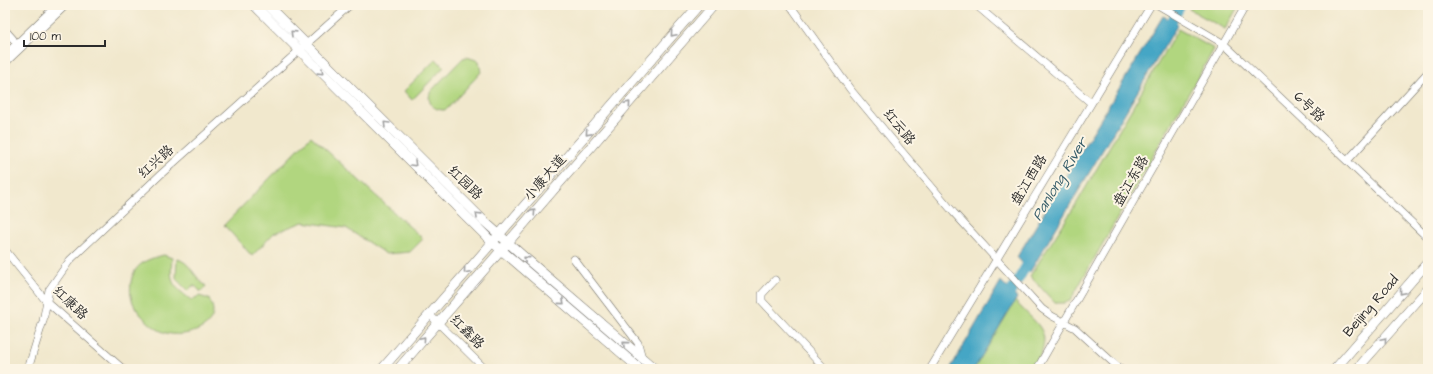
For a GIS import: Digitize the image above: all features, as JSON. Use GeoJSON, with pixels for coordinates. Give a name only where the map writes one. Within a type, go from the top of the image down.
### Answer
{"type":"FeatureCollection","features":[{"type":"Feature","properties":{"kind":"main road","name":"红园路"},"geometry":{"type":"LineString","coordinates":[[254,5],[303,48],[498,234],[654,369]]}},
{"type":"Feature","properties":{"kind":"main road","name":"红园路"},"geometry":{"type":"LineString","coordinates":[[267,5],[303,48],[500,250],[640,369]]}},
{"type":"Feature","properties":{"kind":"main road","name":"小康大道"},"geometry":{"type":"LineString","coordinates":[[382,369],[699,5]]}},
{"type":"Feature","properties":{"kind":"main road","name":"小康大道"},"geometry":{"type":"LineString","coordinates":[[398,369],[714,5]]}},
{"type":"Feature","properties":{"kind":"main road","name":"Beijing Road"},"geometry":{"type":"LineString","coordinates":[[1335,369],[1428,262]]}},
{"type":"Feature","properties":{"kind":"main road"},"geometry":{"type":"LineString","coordinates":[[1358,369],[1428,289]]}},
{"type":"Feature","properties":{"kind":"street"},"geometry":{"type":"LineString","coordinates":[[5,55],[57,5]]}},
{"type":"Feature","properties":{"kind":"street"},"geometry":{"type":"LineString","coordinates":[[5,62],[66,5]]}},
{"type":"Feature","properties":{"kind":"street","name":"红兴路"},"geometry":{"type":"LineString","coordinates":[[28,369],[43,321],[49,290],[54,280],[70,260],[350,5]]}},
{"type":"Feature","properties":{"kind":"street","name":"红云路"},"geometry":{"type":"LineString","coordinates":[[790,5],[850,89],[954,213],[1042,309],[1075,328],[1120,369]]}},
{"type":"Feature","properties":{"kind":"street"},"geometry":{"type":"LineString","coordinates":[[976,5],[1091,103]]}},
{"type":"Feature","properties":{"kind":"street","name":"盘江西路"},"geometry":{"type":"LineString","coordinates":[[930,369],[1152,5]]}},
{"type":"Feature","properties":{"kind":"street","name":"盘江东路"},"geometry":{"type":"LineString","coordinates":[[1038,369],[1246,5]]}},
{"type":"Feature","properties":{"kind":"street","name":"6号路"},"geometry":{"type":"LineString","coordinates":[[1160,6],[1224,44],[1428,238]]}},
{"type":"Feature","properties":{"kind":"street"},"geometry":{"type":"LineString","coordinates":[[5,30],[13,39]]}},
{"type":"Feature","properties":{"kind":"street"},"geometry":{"type":"LineString","coordinates":[[1347,161],[1428,72]]}},
{"type":"Feature","properties":{"kind":"street","name":"红康路"},"geometry":{"type":"LineString","coordinates":[[5,250],[46,301],[123,369]]}},
{"type":"Feature","properties":{"kind":"street"},"geometry":{"type":"LineString","coordinates":[[574,259],[638,343],[642,358]]}},
{"type":"Feature","properties":{"kind":"street"},"geometry":{"type":"LineString","coordinates":[[775,280],[762,294],[762,301],[824,369]]}},
{"type":"Feature","properties":{"kind":"street","name":"红鑫路"},"geometry":{"type":"LineString","coordinates":[[429,314],[485,369]]}},
{"type":"Feature","properties":{"kind":"green space"},"geometry":{"type":"Polygon","coordinates":[[[1192,5],[1239,5],[1225,29],[1189,9],[1192,5]]]}},
{"type":"Feature","properties":{"kind":"green space"},"geometry":{"type":"Polygon","coordinates":[[[1178,29],[1214,49],[1070,301],[1055,303],[1030,276],[1078,201],[1178,29]]]}},
{"type":"Feature","properties":{"kind":"green space"},"geometry":{"type":"Polygon","coordinates":[[[467,57],[479,61],[481,72],[447,109],[440,110],[433,107],[429,98],[431,91],[463,58],[467,57]]]}},
{"type":"Feature","properties":{"kind":"green space"},"geometry":{"type":"Polygon","coordinates":[[[436,59],[444,67],[412,100],[404,91],[436,59]]]}},
{"type":"Feature","properties":{"kind":"green space"},"geometry":{"type":"Polygon","coordinates":[[[311,136],[423,239],[410,252],[386,254],[346,228],[303,222],[274,233],[252,256],[224,225],[311,136]]]}},
{"type":"Feature","properties":{"kind":"green space"},"geometry":{"type":"Polygon","coordinates":[[[164,255],[172,258],[172,278],[179,290],[191,300],[199,296],[209,299],[213,309],[212,318],[207,325],[199,330],[179,334],[169,334],[161,331],[144,318],[134,304],[130,287],[135,271],[142,263],[152,258],[164,255]]]}},
{"type":"Feature","properties":{"kind":"green space"},"geometry":{"type":"Polygon","coordinates":[[[177,259],[182,260],[206,286],[201,292],[195,286],[192,286],[188,291],[176,279],[177,259]]]}},
{"type":"Feature","properties":{"kind":"green space"},"geometry":{"type":"Polygon","coordinates":[[[1015,301],[1038,325],[1044,338],[1040,356],[1033,369],[974,369],[1015,301]]]}},
{"type":"Feature","properties":{"kind":"water"},"geometry":{"type":"Polygon","coordinates":[[[1163,16],[1178,24],[1030,272],[1017,257],[1163,16]]]}},
{"type":"Feature","properties":{"kind":"water"},"geometry":{"type":"Polygon","coordinates":[[[1001,281],[1017,298],[974,369],[950,369],[1001,281]]]}},
{"type":"Feature","properties":{"kind":"waterway","name":"Panlong River"},"geometry":{"type":"LineString","coordinates":[[1165,33],[1181,5]]}},
{"type":"Feature","properties":{"kind":"waterway","name":"Panlong River"},"geometry":{"type":"LineString","coordinates":[[1005,302],[1032,256]]}}]}
